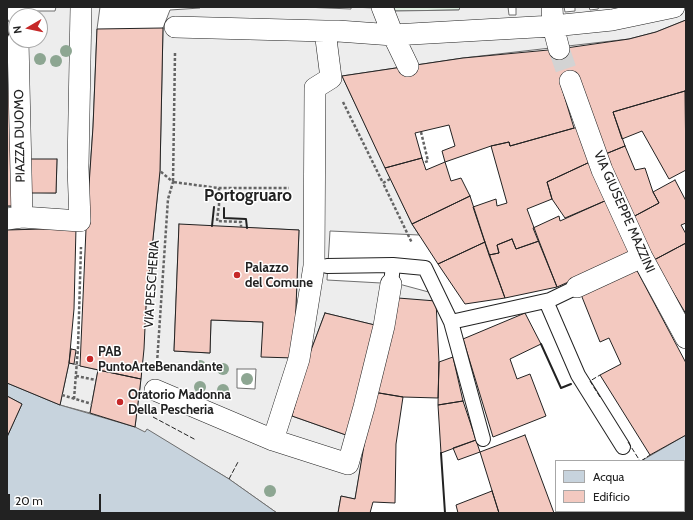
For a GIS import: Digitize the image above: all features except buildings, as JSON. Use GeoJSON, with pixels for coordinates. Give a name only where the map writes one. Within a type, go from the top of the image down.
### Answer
{"type":"FeatureCollection","features":[{"type":"Feature","properties":{"kind":"street"},"geometry":{"type":"LineString","coordinates":[[14,218],[80,221],[78,168],[81,7]]}},
{"type":"Feature","properties":{"kind":"street"},"geometry":{"type":"LineString","coordinates":[[382,7],[393,35],[408,66]]}},
{"type":"Feature","properties":{"kind":"street"},"geometry":{"type":"LineString","coordinates":[[175,27],[338,31],[393,35],[553,16],[612,20],[674,7]]}},
{"type":"Feature","properties":{"kind":"street"},"geometry":{"type":"LineString","coordinates":[[553,16],[559,49]]}},
{"type":"Feature","properties":{"kind":"street"},"geometry":{"type":"LineString","coordinates":[[273,440],[299,359],[321,266],[315,188],[316,88],[331,78],[325,31]]}},
{"type":"Feature","properties":{"kind":"street","name":"PIAZZA DUOMO"},"geometry":{"type":"LineString","coordinates":[[14,218],[18,48]]}},
{"type":"Feature","properties":{"kind":"street","name":"VIA GIUSEPPE MAZZINI"},"geometry":{"type":"LineString","coordinates":[[570,81],[602,170],[642,257],[686,338]]}},
{"type":"Feature","properties":{"kind":"street"},"geometry":{"type":"LineString","coordinates":[[577,287],[642,257]]}},
{"type":"Feature","properties":{"kind":"street"},"geometry":{"type":"LineString","coordinates":[[155,390],[273,440],[348,464],[384,326],[392,274]]}},
{"type":"Feature","properties":{"kind":"lane"},"geometry":{"type":"LineString","coordinates":[[321,266],[392,274],[425,268],[451,322],[483,439]]}},
{"type":"Feature","properties":{"kind":"lane"},"geometry":{"type":"LineString","coordinates":[[451,322],[546,301],[577,287]]}},
{"type":"Feature","properties":{"kind":"lane"},"geometry":{"type":"LineString","coordinates":[[546,301],[578,376],[623,447]]}},
{"type":"Feature","properties":{"kind":"path","name":"VIA PESCHERIA"},"geometry":{"type":"LineString","coordinates":[[155,390],[168,199],[173,182],[175,27]]}},
{"type":"Feature","properties":{"kind":"path"},"geometry":{"type":"LineString","coordinates":[[331,78],[408,234]]}},
{"type":"Feature","properties":{"kind":"path"},"geometry":{"type":"LineString","coordinates":[[421,132],[428,161],[423,163]]}},
{"type":"Feature","properties":{"kind":"path"},"geometry":{"type":"LineString","coordinates":[[160,171],[173,182],[218,188],[315,188]]}},
{"type":"Feature","properties":{"kind":"path"},"geometry":{"type":"LineString","coordinates":[[383,183],[390,179]]}},
{"type":"Feature","properties":{"kind":"path"},"geometry":{"type":"LineString","coordinates":[[218,188],[219,205],[217,221],[241,222],[241,227]]}},
{"type":"Feature","properties":{"kind":"path"},"geometry":{"type":"LineString","coordinates":[[74,399],[81,236],[80,221]]}},
{"type":"Feature","properties":{"kind":"path"},"geometry":{"type":"LineString","coordinates":[[76,376],[96,380]]}},
{"type":"Feature","properties":{"kind":"path"},"geometry":{"type":"LineString","coordinates":[[62,395],[92,404]]}},
{"type":"Feature","properties":{"kind":"green space"},"geometry":{"type":"Polygon","coordinates":[[[394,7],[460,7],[460,10],[395,11],[394,7]]]}},
{"type":"Feature","properties":{"kind":"green space"},"geometry":{"type":"Polygon","coordinates":[[[685,492],[686,513],[655,513],[685,512],[685,492]]]}},
{"type":"Feature","properties":{"kind":"shaded area"},"geometry":{"type":"Polygon","coordinates":[[[7,7],[22,7],[8,8],[8,29],[7,7]]]}},
{"type":"Feature","properties":{"kind":"shaded area"},"geometry":{"type":"Polygon","coordinates":[[[56,7],[100,7],[97,29],[93,127],[86,228],[7,230],[7,206],[15,206],[9,48],[48,48],[48,11],[55,11],[56,7]],[[57,159],[21,192],[56,193],[57,159]]]}},
{"type":"Feature","properties":{"kind":"shaded area"},"geometry":{"type":"Polygon","coordinates":[[[304,7],[351,9],[351,7],[394,7],[395,11],[459,10],[460,7],[508,7],[509,15],[516,15],[516,7],[564,7],[565,12],[575,11],[575,7],[589,7],[590,10],[598,9],[599,7],[686,7],[686,20],[656,32],[629,39],[463,58],[342,76],[412,224],[419,235],[330,231],[327,280],[399,284],[436,294],[436,301],[365,442],[355,499],[341,496],[338,513],[277,513],[229,479],[147,430],[145,433],[135,427],[160,171],[163,28],[170,10],[200,8],[304,7]],[[179,225],[174,351],[210,353],[211,320],[263,322],[262,356],[294,358],[299,230],[179,225]],[[325,313],[307,361],[292,416],[346,435],[379,326],[325,313]],[[237,369],[237,388],[255,389],[256,369],[237,369]]]}},
{"type":"Feature","properties":{"kind":"shaded area"},"geometry":{"type":"Polygon","coordinates":[[[69,363],[98,370],[90,413],[60,405],[69,363]]]}},
{"type":"Feature","properties":{"kind":"water"},"geometry":{"type":"Polygon","coordinates":[[[7,383],[60,405],[135,427],[145,432],[147,429],[229,479],[277,513],[7,513],[7,437],[22,404],[7,396],[7,383]]]}},
{"type":"Feature","properties":{"kind":"water"},"geometry":{"type":"Polygon","coordinates":[[[686,435],[685,477],[685,460],[643,460],[686,435]]]}},
{"type":"Feature","properties":{"kind":"water"},"geometry":{"type":"Polygon","coordinates":[[[570,512],[634,512],[633,513],[569,513],[570,512]]]}},
{"type":"Feature","properties":{"kind":"tunnel"},"geometry":{"type":"LineString","coordinates":[[559,49],[570,81]]}},
{"type":"Feature","properties":{"kind":"fence"},"geometry":{"type":"LineString","coordinates":[[600,375],[590,381],[600,397]]}},
{"type":"Feature","properties":{"kind":"fence"},"geometry":{"type":"LineString","coordinates":[[153,417],[196,440]]}},
{"type":"Feature","properties":{"kind":"fence"},"geometry":{"type":"LineString","coordinates":[[628,442],[639,460]]}},
{"type":"Feature","properties":{"kind":"fence"},"geometry":{"type":"LineString","coordinates":[[642,460],[650,455]]}},
{"type":"Feature","properties":{"kind":"fence"},"geometry":{"type":"LineString","coordinates":[[229,479],[238,462]]}},
{"type":"Feature","properties":{"kind":"wall"},"geometry":{"type":"LineString","coordinates":[[212,226],[214,207]]}},
{"type":"Feature","properties":{"kind":"wall"},"geometry":{"type":"LineString","coordinates":[[224,208],[224,218],[246,219],[247,228]]}},
{"type":"Feature","properties":{"kind":"wall"},"geometry":{"type":"LineString","coordinates":[[541,344],[561,388],[571,384]]}},
{"type":"Feature","properties":{"kind":"wall"},"geometry":{"type":"LineString","coordinates":[[441,453],[445,513]]}},
{"type":"Feature","properties":{"kind":"place","name":"Palazzo del Comune"},"geometry":{"type":"Point","coordinates":[237,275]}},
{"type":"Feature","properties":{"kind":"place","name":"PAB PuntoArteBenandante"},"geometry":{"type":"Point","coordinates":[90,359]}},
{"type":"Feature","properties":{"kind":"place","name":"Oratorio Madonna Della Pescheria"},"geometry":{"type":"Point","coordinates":[120,402]}},
{"type":"Feature","properties":{"kind":"district","name":"Portogruaro"},"geometry":{"type":"Point","coordinates":[248,196]}}]}
